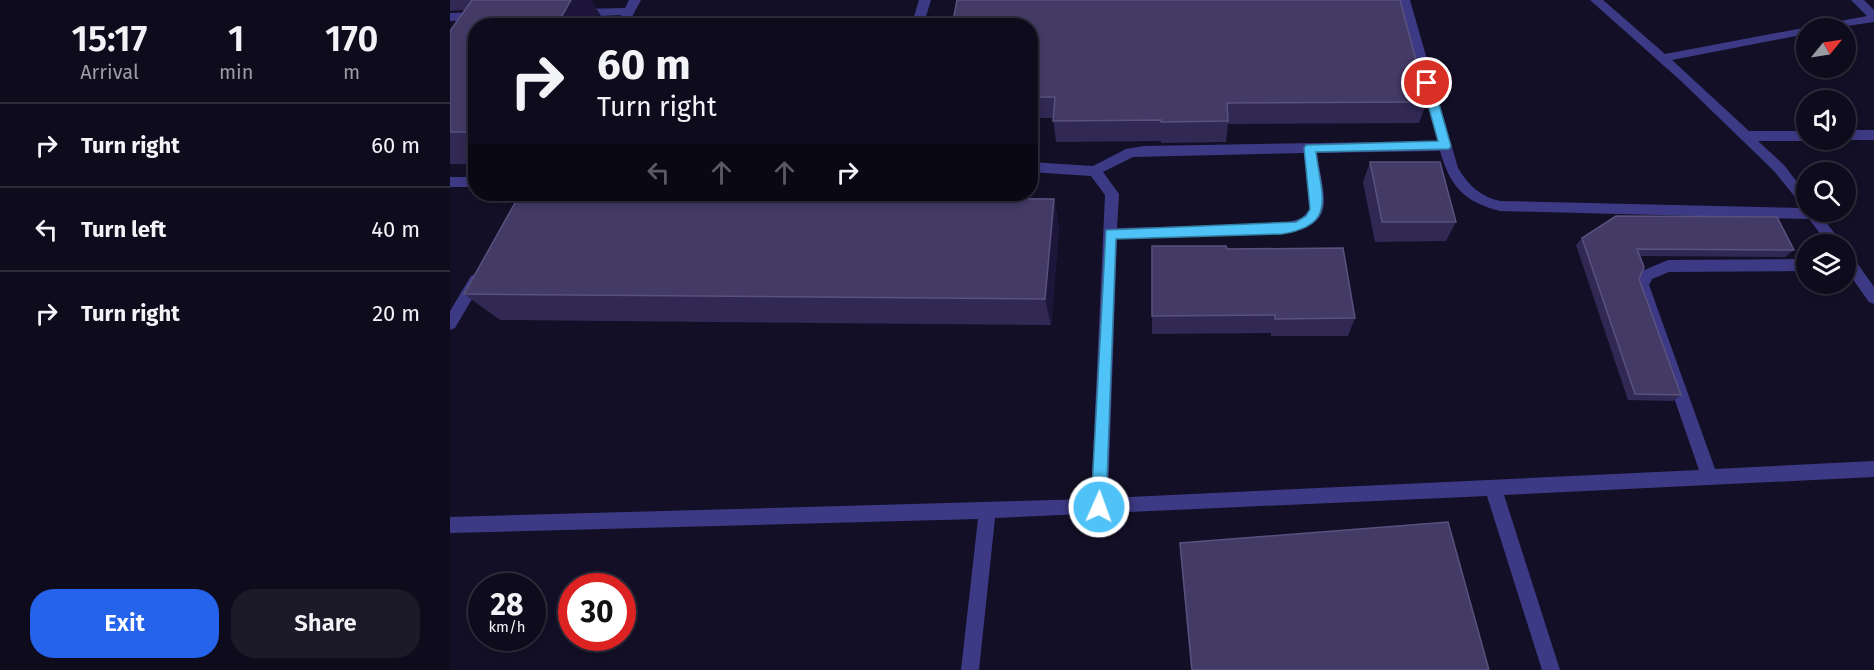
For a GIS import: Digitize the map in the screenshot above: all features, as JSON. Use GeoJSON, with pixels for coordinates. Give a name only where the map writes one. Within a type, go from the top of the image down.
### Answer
{"type":"FeatureCollection","features":[{"type":"Feature","properties":{"kind":"street"},"geometry":{"type":"LineString","coordinates":[[625,18],[635,0]]}},
{"type":"Feature","properties":{"kind":"street"},"geometry":{"type":"LineString","coordinates":[[919,18],[925,0]]}},
{"type":"Feature","properties":{"kind":"street"},"geometry":{"type":"LineString","coordinates":[[1404,0],[1452,169],[1461,185],[1478,201],[1500,206],[1796,210]]}},
{"type":"Feature","properties":{"kind":"street"},"geometry":{"type":"LineString","coordinates":[[1596,0],[1663,58],[1779,168],[1796,191]]}},
{"type":"Feature","properties":{"kind":"street"},"geometry":{"type":"LineString","coordinates":[[1857,0],[1874,17]]}},
{"type":"Feature","properties":{"kind":"street"},"geometry":{"type":"LineString","coordinates":[[572,13],[628,11]]}},
{"type":"Feature","properties":{"kind":"street"},"geometry":{"type":"LineString","coordinates":[[450,17],[494,15]]}},
{"type":"Feature","properties":{"kind":"street"},"geometry":{"type":"LineString","coordinates":[[1856,20],[1874,17]]}},
{"type":"Feature","properties":{"kind":"street"},"geometry":{"type":"LineString","coordinates":[[1663,58],[1796,32]]}},
{"type":"Feature","properties":{"kind":"street"},"geometry":{"type":"LineString","coordinates":[[1745,136],[1796,135]]}},
{"type":"Feature","properties":{"kind":"street"},"geometry":{"type":"LineString","coordinates":[[1856,135],[1874,135]]}},
{"type":"Feature","properties":{"kind":"street"},"geometry":{"type":"LineString","coordinates":[[1038,167],[1095,171],[1131,152],[1144,151],[1445,146]]}},
{"type":"Feature","properties":{"kind":"street"},"geometry":{"type":"LineString","coordinates":[[1110,234],[1282,229],[1299,226],[1310,220],[1317,210],[1310,148]]}},
{"type":"Feature","properties":{"kind":"street"},"geometry":{"type":"LineString","coordinates":[[1095,171],[1112,194],[1099,507]]}},
{"type":"Feature","properties":{"kind":"street"},"geometry":{"type":"LineString","coordinates":[[450,182],[468,182]]}},
{"type":"Feature","properties":{"kind":"street"},"geometry":{"type":"LineString","coordinates":[[1819,222],[1828,234]]}},
{"type":"Feature","properties":{"kind":"street"},"geometry":{"type":"LineString","coordinates":[[452,317],[485,264]]}},
{"type":"Feature","properties":{"kind":"street"},"geometry":{"type":"LineString","coordinates":[[1710,477],[1642,285],[1647,275],[1668,266],[1796,265]]}},
{"type":"Feature","properties":{"kind":"street"},"geometry":{"type":"LineString","coordinates":[[1856,274],[1874,298]]}},
{"type":"Feature","properties":{"kind":"street"},"geometry":{"type":"LineString","coordinates":[[452,529],[1099,507],[1874,469]]}},
{"type":"Feature","properties":{"kind":"street"},"geometry":{"type":"LineString","coordinates":[[1493,488],[1551,670]]}},
{"type":"Feature","properties":{"kind":"street"},"geometry":{"type":"LineString","coordinates":[[970,670],[987,510]]}},
{"type":"Feature","properties":{"kind":"building"},"geometry":{"type":"Polygon","coordinates":[[[472,0],[571,0],[561,18],[468,18],[468,132],[450,132],[450,31],[472,0]]]}},
{"type":"Feature","properties":{"kind":"building"},"geometry":{"type":"Polygon","coordinates":[[[957,0],[1400,0],[1427,102],[1227,103],[1228,121],[1053,121],[1055,97],[1038,97],[1038,18],[954,18],[957,0]]]}},
{"type":"Feature","properties":{"kind":"building"},"geometry":{"type":"Polygon","coordinates":[[[1370,162],[1440,162],[1456,222],[1382,222],[1370,162]]]}},
{"type":"Feature","properties":{"kind":"building"},"geometry":{"type":"Polygon","coordinates":[[[1038,199],[1054,199],[1045,299],[464,294],[516,201],[1038,201],[1038,199]]]}},
{"type":"Feature","properties":{"kind":"building"},"geometry":{"type":"Polygon","coordinates":[[[1616,216],[1777,217],[1794,250],[1637,249],[1644,267],[1639,279],[1681,395],[1635,394],[1582,238],[1616,216]]]}},
{"type":"Feature","properties":{"kind":"building"},"geometry":{"type":"Polygon","coordinates":[[[1152,246],[1226,246],[1227,249],[1343,248],[1355,318],[1275,319],[1275,315],[1152,316],[1152,246]]]}},
{"type":"Feature","properties":{"kind":"building"},"geometry":{"type":"Polygon","coordinates":[[[1448,522],[1489,670],[1192,670],[1180,543],[1448,522]]]}},
{"type":"Feature","properties":{"kind":"route"},"geometry":{"type":"LineString","coordinates":[[1099,507],[1110,234],[1282,229],[1299,226],[1310,220],[1317,210],[1310,148],[1445,146],[1427,83]]}}]}
